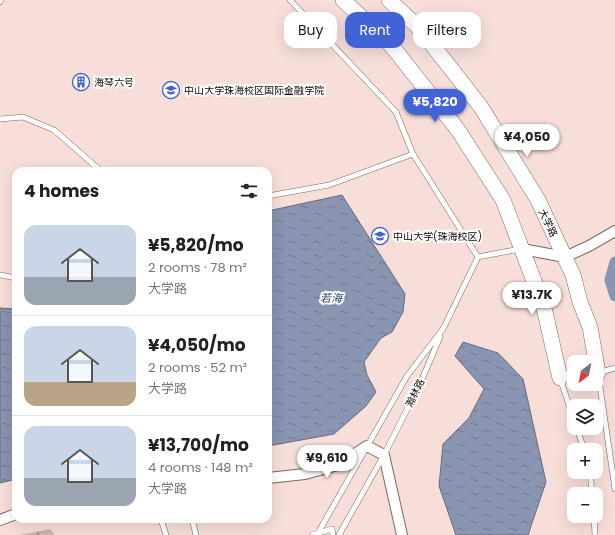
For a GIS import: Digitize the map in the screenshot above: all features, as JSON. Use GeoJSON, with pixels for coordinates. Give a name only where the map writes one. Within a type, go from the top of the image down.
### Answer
{"type":"FeatureCollection","features":[{"type":"Feature","properties":{"kind":"street"},"geometry":{"type":"LineString","coordinates":[[343,0],[391,45],[458,130],[503,200],[545,312],[560,378]]}},
{"type":"Feature","properties":{"kind":"street","name":"大学路"},"geometry":{"type":"LineString","coordinates":[[389,0],[419,28],[481,107],[538,200],[573,276],[580,302],[590,327],[594,355]]}},
{"type":"Feature","properties":{"kind":"street"},"geometry":{"type":"LineString","coordinates":[[522,249],[565,257],[615,231]]}},
{"type":"Feature","properties":{"kind":"street"},"geometry":{"type":"LineString","coordinates":[[272,478],[305,474],[338,465],[366,446],[384,456],[402,535]]}},
{"type":"Feature","properties":{"kind":"street"},"geometry":{"type":"LineString","coordinates":[[0,520],[12,516]]}},
{"type":"Feature","properties":{"kind":"lane"},"geometry":{"type":"LineString","coordinates":[[290,0],[396,112],[413,154],[478,257]]}},
{"type":"Feature","properties":{"kind":"lane"},"geometry":{"type":"LineString","coordinates":[[0,119],[23,116],[54,130],[96,167]]}},
{"type":"Feature","properties":{"kind":"lane"},"geometry":{"type":"LineString","coordinates":[[272,195],[328,186],[413,154]]}},
{"type":"Feature","properties":{"kind":"lane"},"geometry":{"type":"LineString","coordinates":[[478,257],[522,249]]}},
{"type":"Feature","properties":{"kind":"lane"},"geometry":{"type":"LineString","coordinates":[[318,533],[407,376],[443,329],[478,257]]}},
{"type":"Feature","properties":{"kind":"lane"},"geometry":{"type":"LineString","coordinates":[[0,275],[12,277]]}},
{"type":"Feature","properties":{"kind":"lane","name":"瀚林路"},"geometry":{"type":"LineString","coordinates":[[339,535],[384,456],[420,384],[443,329]]}},
{"type":"Feature","properties":{"kind":"lane"},"geometry":{"type":"LineString","coordinates":[[603,372],[615,368]]}},
{"type":"Feature","properties":{"kind":"lane"},"geometry":{"type":"LineString","coordinates":[[567,374],[560,378],[567,399]]}},
{"type":"Feature","properties":{"kind":"lane","name":"大学路"},"geometry":{"type":"LineString","coordinates":[[601,391],[615,489]]}},
{"type":"Feature","properties":{"kind":"lane"},"geometry":{"type":"LineString","coordinates":[[162,523],[166,535]]}},
{"type":"Feature","properties":{"kind":"lane"},"geometry":{"type":"LineString","coordinates":[[193,523],[196,535]]}},
{"type":"Feature","properties":{"kind":"lane"},"geometry":{"type":"LineString","coordinates":[[594,523],[595,535]]}},
{"type":"Feature","properties":{"kind":"lane"},"geometry":{"type":"LineString","coordinates":[[312,535],[332,529],[333,535]]}},
{"type":"Feature","properties":{"kind":"green space"},"geometry":{"type":"Polygon","coordinates":[[[50,529],[55,535],[19,535],[50,529]]]}},
{"type":"Feature","properties":{"kind":"water","name":"若海"},"geometry":{"type":"Polygon","coordinates":[[[342,195],[405,294],[403,312],[392,332],[381,338],[364,362],[367,375],[376,392],[366,406],[334,434],[272,445],[272,210],[342,195]]]}},
{"type":"Feature","properties":{"kind":"water"},"geometry":{"type":"Polygon","coordinates":[[[0,308],[12,309],[12,480],[0,483],[0,308]]]}},
{"type":"Feature","properties":{"kind":"water"},"geometry":{"type":"Polygon","coordinates":[[[463,342],[498,353],[523,379],[546,482],[528,535],[456,535],[439,486],[443,444],[469,418],[484,389],[455,356],[463,342]]]}},
{"type":"Feature","properties":{"kind":"waterway"},"geometry":{"type":"LineString","coordinates":[[615,262],[610,280],[615,296]]}},
{"type":"Feature","properties":{"kind":"place","name":"海琴六号"},"geometry":{"type":"Point","coordinates":[81,82]}},
{"type":"Feature","properties":{"kind":"place","name":"中山大学珠海校区国际金融学院"},"geometry":{"type":"Point","coordinates":[171,90]}},
{"type":"Feature","properties":{"kind":"place","name":"中山大学(珠海校区)"},"geometry":{"type":"Point","coordinates":[380,236]}}]}
